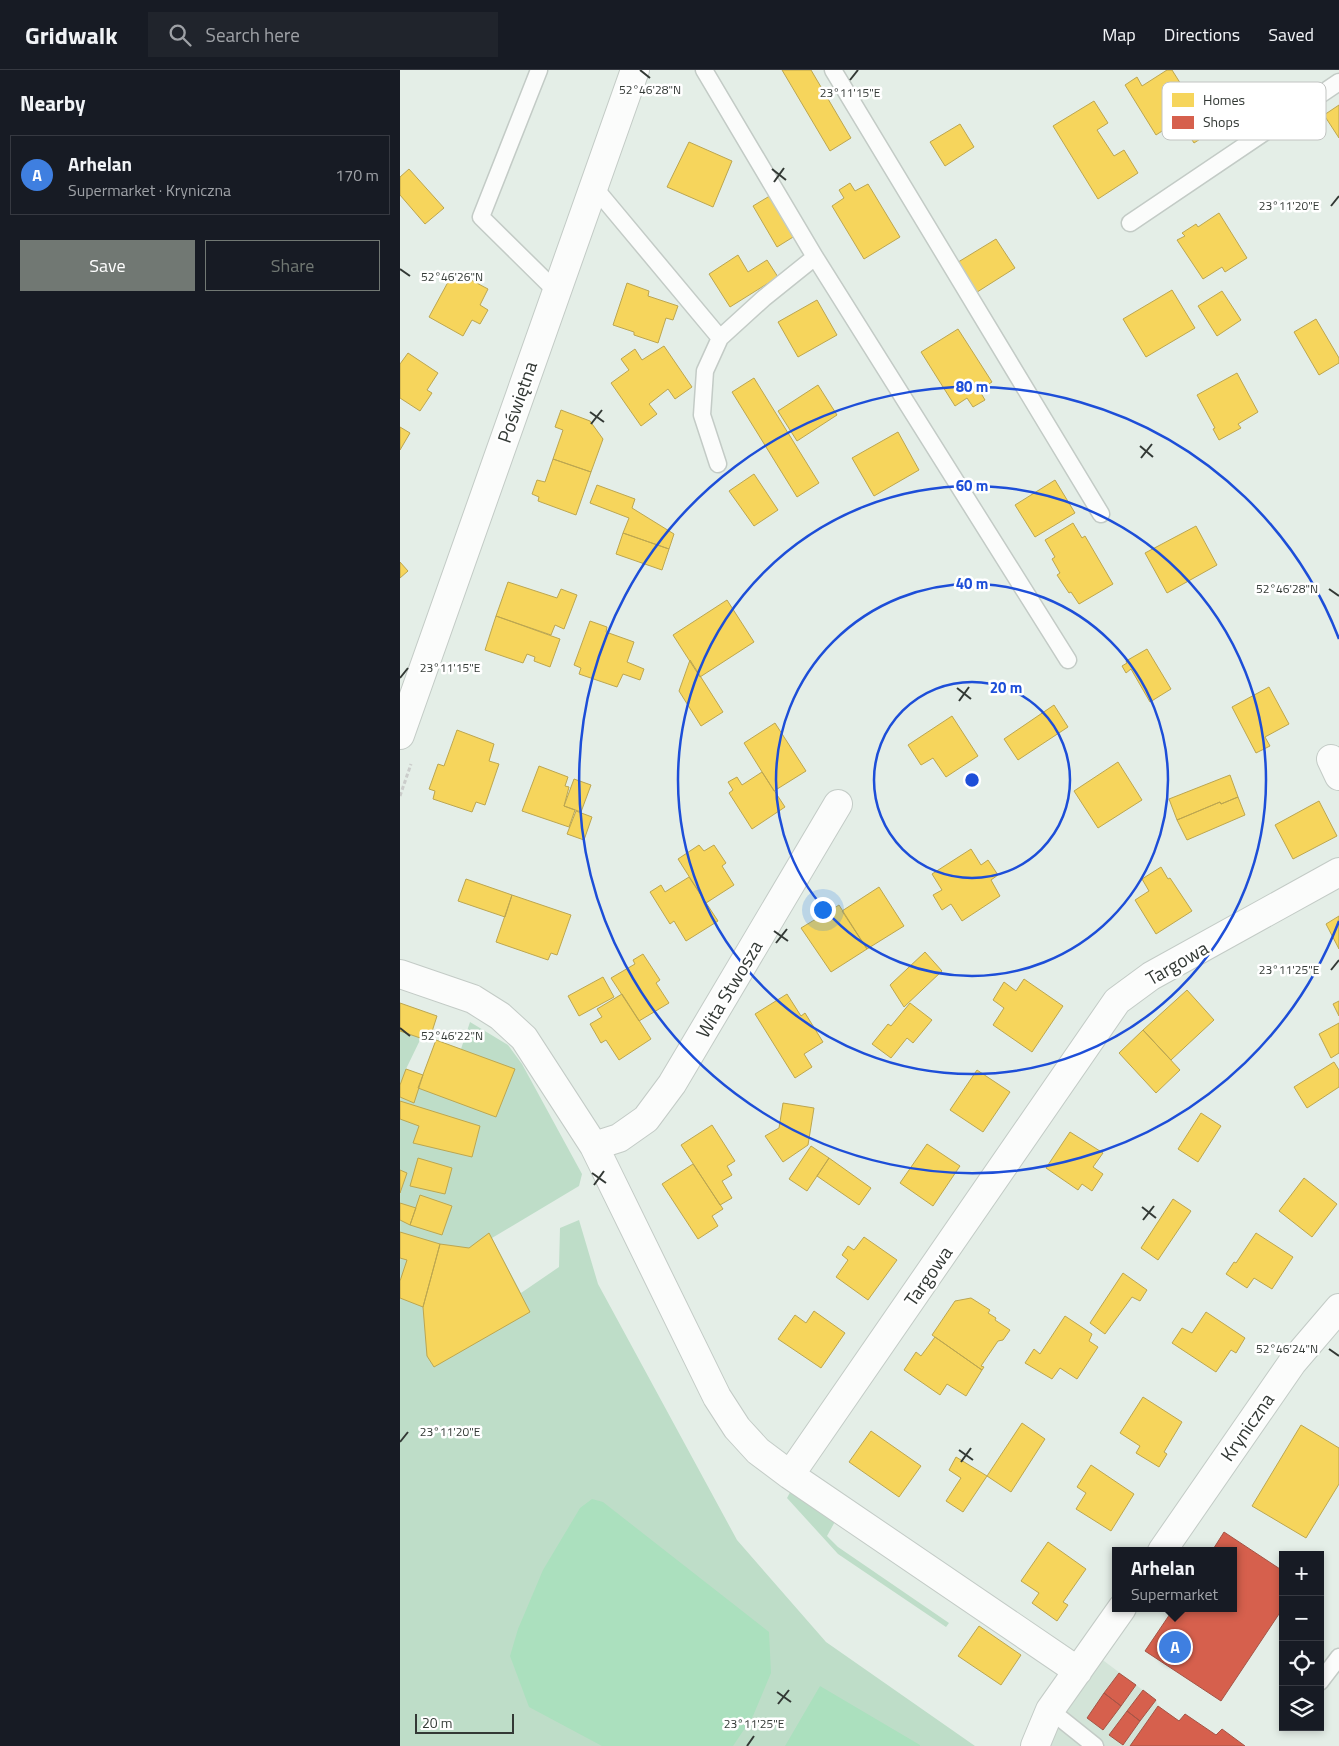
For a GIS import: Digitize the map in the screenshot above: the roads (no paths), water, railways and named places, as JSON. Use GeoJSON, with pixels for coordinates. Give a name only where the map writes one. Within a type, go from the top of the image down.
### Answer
{"type":"FeatureCollection","features":[{"type":"Feature","properties":{"kind":"street","name":"Poświętna"},"geometry":{"type":"LineString","coordinates":[[400,735],[635,70]]}},
{"type":"Feature","properties":{"kind":"street","name":"Wita Stwosza"},"geometry":{"type":"LineString","coordinates":[[594,1146],[620,1138],[646,1120],[672,1084],[838,804]]}},
{"type":"Feature","properties":{"kind":"street","name":"Targowa"},"geometry":{"type":"LineString","coordinates":[[790,1475],[1117,1001],[1151,976],[1339,872]]}},
{"type":"Feature","properties":{"kind":"street"},"geometry":{"type":"LineString","coordinates":[[400,974],[473,999],[500,1016],[524,1038],[594,1146],[717,1397],[737,1428],[758,1451],[790,1475],[1078,1671]]}},
{"type":"Feature","properties":{"kind":"street","name":"Kryniczna"},"geometry":{"type":"LineString","coordinates":[[1165,1547],[1292,1363],[1339,1308]]}},
{"type":"Feature","properties":{"kind":"street"},"geometry":{"type":"LineString","coordinates":[[1035,1746],[1050,1710],[1119,1612]]}},
{"type":"Feature","properties":{"kind":"lane"},"geometry":{"type":"LineString","coordinates":[[538,70],[481,217],[557,292]]}},
{"type":"Feature","properties":{"kind":"lane"},"geometry":{"type":"LineString","coordinates":[[704,70],[815,257],[1068,660]]}},
{"type":"Feature","properties":{"kind":"lane"},"geometry":{"type":"LineString","coordinates":[[832,70],[1101,514]]}},
{"type":"Feature","properties":{"kind":"lane"},"geometry":{"type":"LineString","coordinates":[[1326,91],[1339,82]]}},
{"type":"Feature","properties":{"kind":"lane"},"geometry":{"type":"LineString","coordinates":[[1130,223],[1253,140]]}},
{"type":"Feature","properties":{"kind":"lane"},"geometry":{"type":"LineString","coordinates":[[594,188],[720,338]]}},
{"type":"Feature","properties":{"kind":"lane"},"geometry":{"type":"LineString","coordinates":[[718,464],[702,415],[705,371],[720,338],[764,298],[815,257]]}},
{"type":"Feature","properties":{"kind":"lane"},"geometry":{"type":"LineString","coordinates":[[1324,1677],[1339,1658]]}},
{"type":"Feature","properties":{"kind":"lane"},"geometry":{"type":"LineString","coordinates":[[1050,1710],[1095,1746]]}},
{"type":"Feature","properties":{"kind":"place","name":"Arhelan"},"geometry":{"type":"Point","coordinates":[1175,1647]}}]}
